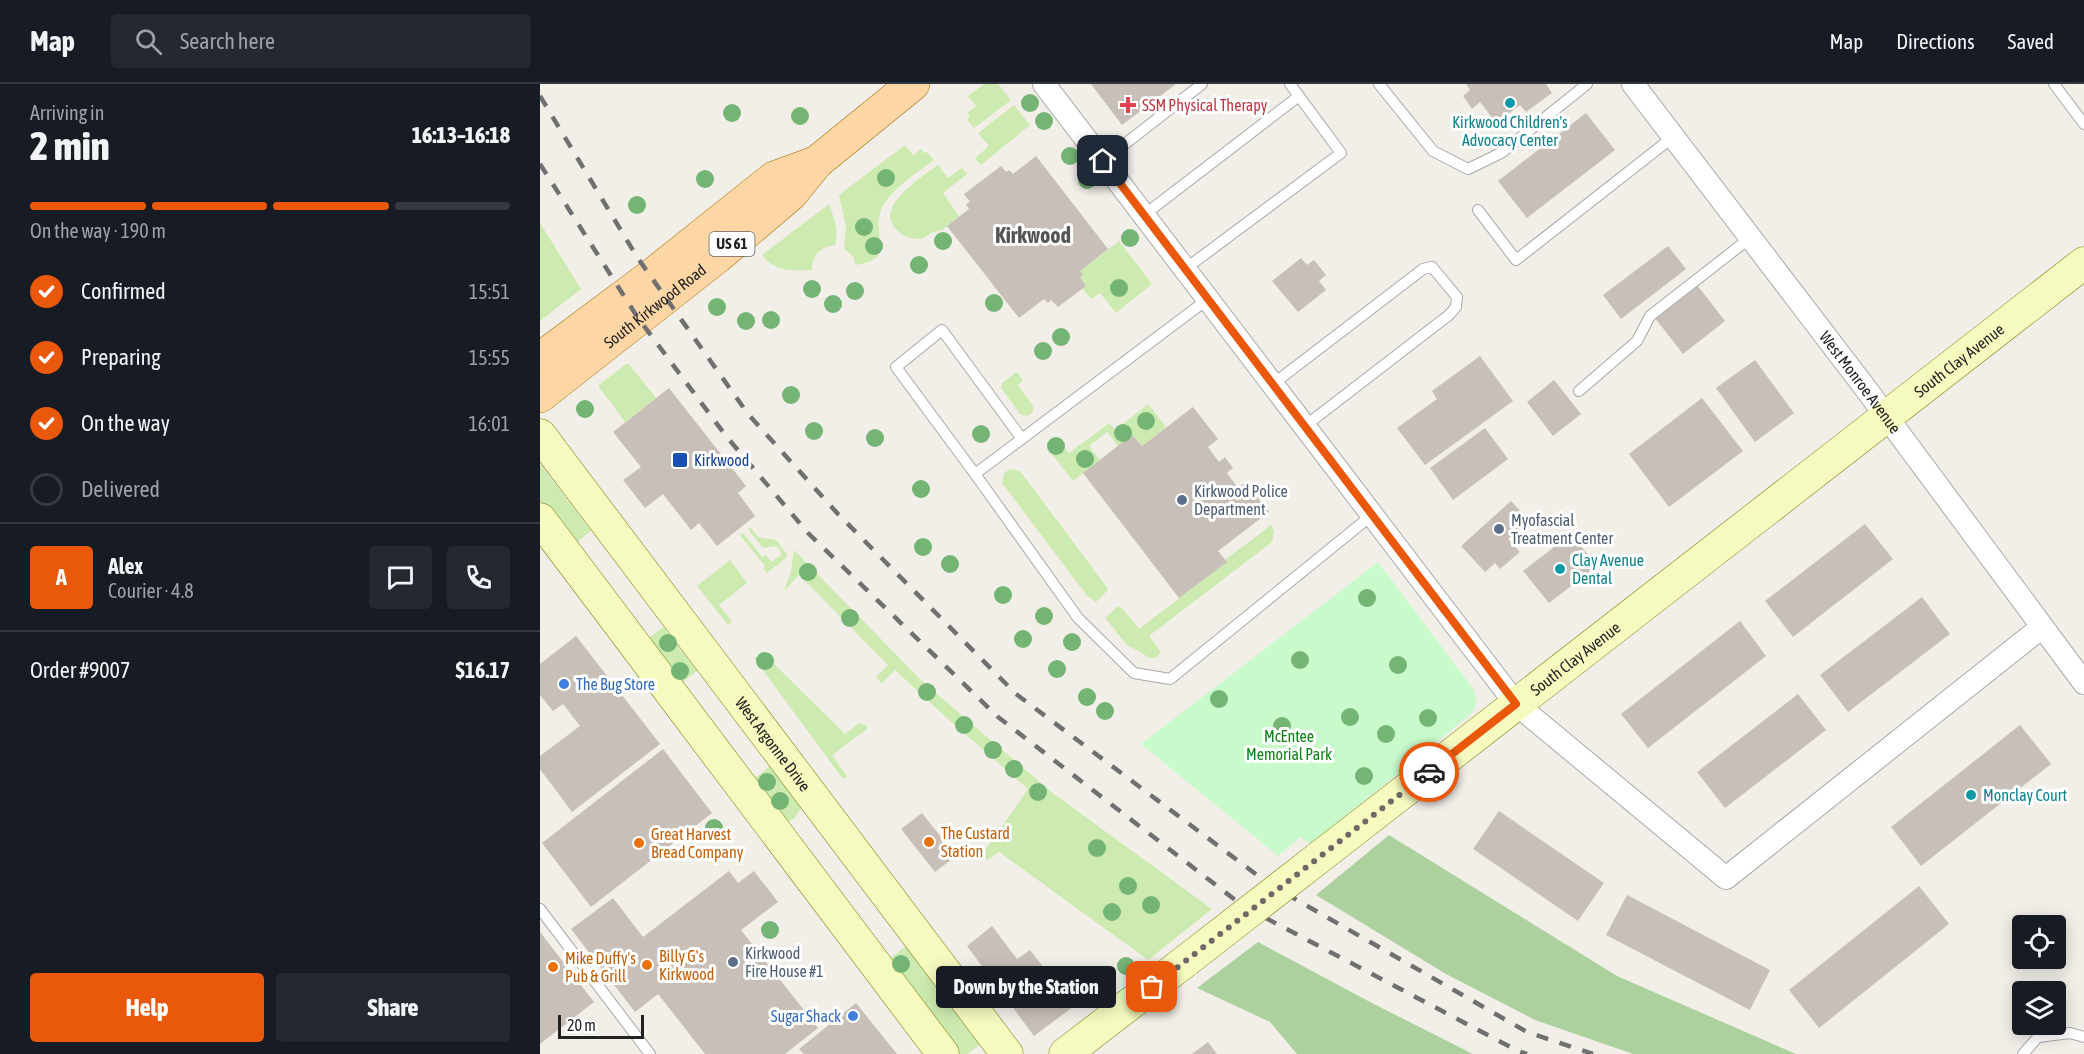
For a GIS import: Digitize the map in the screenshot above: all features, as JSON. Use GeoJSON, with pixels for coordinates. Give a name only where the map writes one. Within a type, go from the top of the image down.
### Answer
{"type":"FeatureCollection","features":[{"type":"Feature","properties":{"kind":"main road","name":"South Kirkwood Road"},"geometry":{"type":"LineString","coordinates":[[540,396],[717,257],[791,194],[817,162],[913,84]]}},
{"type":"Feature","properties":{"kind":"main road","name":"South Kirkwood Road"},"geometry":{"type":"LineString","coordinates":[[540,359],[651,276],[774,178],[817,162]]}},
{"type":"Feature","properties":{"kind":"street"},"geometry":{"type":"LineString","coordinates":[[1044,84],[1516,704],[1726,878],[2042,627]]}},
{"type":"Feature","properties":{"kind":"street","name":"West Monroe Avenue"},"geometry":{"type":"LineString","coordinates":[[1633,84],[1887,417],[2084,682]]}},
{"type":"Feature","properties":{"kind":"street","name":"South Clay Avenue"},"geometry":{"type":"LineString","coordinates":[[1065,1054],[2083,265]]}},
{"type":"Feature","properties":{"kind":"street","name":"West Argonne Drive"},"geometry":{"type":"LineString","coordinates":[[540,435],[1007,1054]]}},
{"type":"Feature","properties":{"kind":"street"},"geometry":{"type":"LineString","coordinates":[[540,519],[943,1054]]}},
{"type":"Feature","properties":{"kind":"street"},"geometry":{"type":"LineString","coordinates":[[599,598],[640,567]]}},
{"type":"Feature","properties":{"kind":"street"},"geometry":{"type":"LineString","coordinates":[[705,739],[746,708]]}},
{"type":"Feature","properties":{"kind":"lane"},"geometry":{"type":"LineString","coordinates":[[1103,161],[1202,84]]}},
{"type":"Feature","properties":{"kind":"lane"},"geometry":{"type":"LineString","coordinates":[[1185,269],[1341,153],[1290,84]]}},
{"type":"Feature","properties":{"kind":"lane"},"geometry":{"type":"LineString","coordinates":[[1379,84],[1433,151],[1467,170],[1501,153],[1587,84]]}},
{"type":"Feature","properties":{"kind":"lane"},"geometry":{"type":"LineString","coordinates":[[2054,84],[2084,124]]}},
{"type":"Feature","properties":{"kind":"lane"},"geometry":{"type":"LineString","coordinates":[[1144,215],[1299,96]]}},
{"type":"Feature","properties":{"kind":"lane"},"geometry":{"type":"LineString","coordinates":[[1478,210],[1515,260],[1673,136]]}},
{"type":"Feature","properties":{"kind":"lane"},"geometry":{"type":"LineString","coordinates":[[1579,391],[1637,342],[1650,316],[1750,238]]}},
{"type":"Feature","properties":{"kind":"lane"},"geometry":{"type":"LineString","coordinates":[[1273,384],[1423,268],[1432,267],[1457,297],[1456,307],[1449,315],[1305,426]]}},
{"type":"Feature","properties":{"kind":"lane"},"geometry":{"type":"LineString","coordinates":[[975,474],[1208,299]]}},
{"type":"Feature","properties":{"kind":"lane"},"geometry":{"type":"LineString","coordinates":[[1022,439],[942,330],[896,367],[1078,618],[1134,673],[1170,679],[1372,515]]}},
{"type":"Feature","properties":{"kind":"lane"},"geometry":{"type":"LineString","coordinates":[[540,909],[650,1054]]}},
{"type":"Feature","properties":{"kind":"lane"},"geometry":{"type":"LineString","coordinates":[[2023,1054],[2038,1037],[2070,1033],[2084,1037]]}},
{"type":"Feature","properties":{"kind":"green space"},"geometry":{"type":"Polygon","coordinates":[[[984,84],[998,84],[1011,100],[974,128],[967,120],[970,117],[967,113],[976,106],[968,96],[984,84]]]}},
{"type":"Feature","properties":{"kind":"green space"},"geometry":{"type":"Polygon","coordinates":[[[1014,105],[1030,125],[981,165],[975,158],[989,146],[978,133],[1014,105]]]}},
{"type":"Feature","properties":{"kind":"green space"},"geometry":{"type":"Polygon","coordinates":[[[905,145],[913,155],[921,149],[934,160],[905,182],[886,201],[879,217],[880,251],[869,262],[855,265],[854,258],[844,248],[846,227],[839,195],[905,145]]]}},
{"type":"Feature","properties":{"kind":"green space"},"geometry":{"type":"Polygon","coordinates":[[[938,165],[948,178],[962,168],[967,174],[943,193],[959,216],[942,230],[933,232],[922,239],[904,236],[891,220],[891,211],[895,202],[912,184],[938,165]]]}},
{"type":"Feature","properties":{"kind":"green space"},"geometry":{"type":"Polygon","coordinates":[[[829,204],[836,230],[835,245],[825,248],[815,256],[812,270],[791,270],[772,265],[767,261],[762,255],[829,204]]]}},
{"type":"Feature","properties":{"kind":"green space"},"geometry":{"type":"Polygon","coordinates":[[[540,223],[581,289],[540,321],[540,223]]]}},
{"type":"Feature","properties":{"kind":"green space"},"geometry":{"type":"Polygon","coordinates":[[[1119,241],[1152,284],[1116,313],[1100,293],[1091,299],[1082,288],[1086,285],[1080,277],[1080,271],[1119,241]]]}},
{"type":"Feature","properties":{"kind":"green space"},"geometry":{"type":"Polygon","coordinates":[[[629,364],[656,398],[625,422],[599,385],[629,364]]]}},
{"type":"Feature","properties":{"kind":"green space"},"geometry":{"type":"Polygon","coordinates":[[[1017,372],[1023,380],[1018,385],[1033,406],[1033,412],[1027,416],[1020,414],[1001,388],[1002,383],[1017,372]]]}},
{"type":"Feature","properties":{"kind":"green space"},"geometry":{"type":"Polygon","coordinates":[[[1148,404],[1166,427],[1142,446],[1132,435],[1118,446],[1107,432],[1089,446],[1100,460],[1073,481],[1048,449],[1049,444],[1055,439],[1059,440],[1069,453],[1109,423],[1115,430],[1148,404]]]}},
{"type":"Feature","properties":{"kind":"green space"},"geometry":{"type":"Polygon","coordinates":[[[540,464],[591,531],[573,545],[540,501],[540,464]]]}},
{"type":"Feature","properties":{"kind":"green space"},"geometry":{"type":"Polygon","coordinates":[[[1010,469],[1020,471],[1106,586],[1108,590],[1096,602],[1088,597],[1002,483],[1004,473],[1010,469]]]}},
{"type":"Feature","properties":{"kind":"green space"},"geometry":{"type":"Polygon","coordinates":[[[1271,525],[1274,531],[1272,542],[1149,636],[1161,652],[1157,657],[1150,658],[1127,645],[1105,618],[1118,606],[1139,629],[1271,525]]]}},
{"type":"Feature","properties":{"kind":"green space"},"geometry":{"type":"Polygon","coordinates":[[[750,527],[758,537],[776,540],[787,554],[786,558],[767,573],[763,568],[765,566],[740,535],[743,533],[762,557],[765,555],[772,562],[781,555],[780,549],[775,546],[764,548],[761,546],[748,529],[750,527]]]}},
{"type":"Feature","properties":{"kind":"green space"},"geometry":{"type":"Polygon","coordinates":[[[794,550],[921,680],[980,731],[1054,794],[1212,909],[1148,960],[999,852],[988,860],[982,855],[1028,789],[895,670],[882,683],[876,677],[888,665],[799,575],[784,591],[791,571],[794,550]]]}},
{"type":"Feature","properties":{"kind":"green space"},"geometry":{"type":"Polygon","coordinates":[[[730,560],[747,583],[719,605],[731,620],[728,625],[697,586],[730,560]]]}},
{"type":"Feature","properties":{"kind":"green space","name":"McEntee Memorial Park"},"geometry":{"type":"Polygon","coordinates":[[[1378,562],[1474,690],[1477,701],[1472,713],[1311,844],[1300,837],[1278,856],[1141,744],[1378,562]]]}},
{"type":"Feature","properties":{"kind":"green space"},"geometry":{"type":"Polygon","coordinates":[[[663,627],[697,671],[679,685],[646,640],[663,627]]]}},
{"type":"Feature","properties":{"kind":"green space"},"geometry":{"type":"Polygon","coordinates":[[[765,655],[845,734],[859,723],[867,727],[832,755],[847,776],[843,779],[754,658],[765,655]]]}},
{"type":"Feature","properties":{"kind":"green space"},"geometry":{"type":"Polygon","coordinates":[[[770,766],[801,808],[794,819],[784,823],[752,780],[770,766]]]}},
{"type":"Feature","properties":{"kind":"green space"},"geometry":{"type":"Polygon","coordinates":[[[1389,835],[1617,976],[1796,1054],[1633,1054],[1535,1020],[1446,974],[1316,895],[1389,835]]]}},
{"type":"Feature","properties":{"kind":"green space"},"geometry":{"type":"Polygon","coordinates":[[[1258,942],[1473,1054],[1297,1054],[1270,1022],[1197,988],[1258,942]]]}},
{"type":"Feature","properties":{"kind":"green space"},"geometry":{"type":"Polygon","coordinates":[[[906,946],[980,1045],[967,1054],[957,1054],[888,960],[906,946]]]}},
{"type":"Feature","properties":{"kind":"building","name":"SSM Physical Therapy"},"geometry":{"type":"Polygon","coordinates":[[[1091,84],[1176,84],[1122,125],[1091,84]]]}},
{"type":"Feature","properties":{"kind":"building","name":"Kirkwood Children's Advocacy Center"},"geometry":{"type":"Polygon","coordinates":[[[1466,84],[1546,84],[1552,93],[1526,112],[1520,105],[1496,123],[1480,102],[1472,109],[1463,96],[1470,90],[1466,84]]]}},
{"type":"Feature","properties":{"kind":"building"},"geometry":{"type":"Polygon","coordinates":[[[1586,113],[1615,150],[1527,218],[1498,181],[1586,113]]]}},
{"type":"Feature","properties":{"kind":"building"},"geometry":{"type":"Polygon","coordinates":[[[1036,156],[1108,249],[1080,271],[1083,275],[1080,277],[1086,286],[1058,307],[1051,300],[1048,303],[1044,299],[1019,318],[947,226],[969,209],[966,204],[970,202],[964,194],[1001,166],[1006,172],[1009,170],[1013,174],[1036,156]]]}},
{"type":"Feature","properties":{"kind":"building"},"geometry":{"type":"Polygon","coordinates":[[[1668,246],[1686,269],[1621,319],[1603,295],[1668,246]]]}},
{"type":"Feature","properties":{"kind":"building"},"geometry":{"type":"Polygon","coordinates":[[[1301,258],[1307,265],[1314,260],[1326,275],[1319,281],[1326,290],[1298,312],[1272,281],[1301,258]]]}},
{"type":"Feature","properties":{"kind":"building"},"geometry":{"type":"Polygon","coordinates":[[[1697,285],[1725,321],[1683,354],[1655,318],[1697,285]]]}},
{"type":"Feature","properties":{"kind":"building"},"geometry":{"type":"Polygon","coordinates":[[[1480,356],[1513,401],[1425,465],[1397,428],[1437,399],[1432,391],[1480,356]]]}},
{"type":"Feature","properties":{"kind":"building"},"geometry":{"type":"Polygon","coordinates":[[[1755,360],[1794,413],[1755,442],[1716,388],[1755,360]]]}},
{"type":"Feature","properties":{"kind":"building"},"geometry":{"type":"Polygon","coordinates":[[[1554,380],[1581,414],[1553,436],[1527,402],[1554,380]]]}},
{"type":"Feature","properties":{"kind":"building"},"geometry":{"type":"Polygon","coordinates":[[[669,388],[746,486],[738,493],[755,516],[717,546],[699,523],[691,530],[663,494],[645,508],[623,480],[641,467],[613,432],[669,388]]]}},
{"type":"Feature","properties":{"kind":"building"},"geometry":{"type":"Polygon","coordinates":[[[1702,398],[1743,451],[1669,507],[1629,454],[1702,398]]]}},
{"type":"Feature","properties":{"kind":"building","name":"Kirkwood Police Department"},"geometry":{"type":"Polygon","coordinates":[[[1193,407],[1218,439],[1208,447],[1219,462],[1225,457],[1233,468],[1227,473],[1238,488],[1246,482],[1269,512],[1218,551],[1227,562],[1179,598],[1083,473],[1132,435],[1142,446],[1193,407]]]}},
{"type":"Feature","properties":{"kind":"building"},"geometry":{"type":"Polygon","coordinates":[[[1485,428],[1508,459],[1453,500],[1430,468],[1485,428]]]}},
{"type":"Feature","properties":{"kind":"building","name":"Myofascial Treatment Center"},"geometry":{"type":"Polygon","coordinates":[[[1511,501],[1529,520],[1508,539],[1520,552],[1500,569],[1495,563],[1485,572],[1461,546],[1511,501]]]}},
{"type":"Feature","properties":{"kind":"building"},"geometry":{"type":"Polygon","coordinates":[[[1865,524],[1893,559],[1793,637],[1765,601],[1865,524]]]}},
{"type":"Feature","properties":{"kind":"building","name":"Clay Avenue Dental"},"geometry":{"type":"Polygon","coordinates":[[[1571,534],[1597,566],[1549,603],[1523,571],[1571,534]]]}},
{"type":"Feature","properties":{"kind":"building"},"geometry":{"type":"Polygon","coordinates":[[[1922,597],[1950,634],[1848,712],[1820,675],[1922,597]]]}},
{"type":"Feature","properties":{"kind":"building"},"geometry":{"type":"Polygon","coordinates":[[[1740,621],[1766,656],[1648,748],[1621,714],[1740,621]]]}},
{"type":"Feature","properties":{"kind":"building"},"geometry":{"type":"Polygon","coordinates":[[[576,636],[660,744],[572,812],[540,769],[540,756],[580,726],[563,704],[553,711],[540,695],[540,664],[576,636]]]}},
{"type":"Feature","properties":{"kind":"building"},"geometry":{"type":"Polygon","coordinates":[[[1798,694],[1826,730],[1725,808],[1697,772],[1798,694]]]}},
{"type":"Feature","properties":{"kind":"building","name":"Monclay Court"},"geometry":{"type":"Polygon","coordinates":[[[2020,725],[2051,764],[1921,866],[1891,827],[2020,725]]]}},
{"type":"Feature","properties":{"kind":"building"},"geometry":{"type":"Polygon","coordinates":[[[663,749],[712,813],[591,907],[542,843],[663,749]]]}},
{"type":"Feature","properties":{"kind":"building"},"geometry":{"type":"Polygon","coordinates":[[[1499,811],[1604,883],[1578,921],[1473,849],[1499,811]]]}},
{"type":"Feature","properties":{"kind":"building","name":"The Custard Station"},"geometry":{"type":"Polygon","coordinates":[[[922,813],[956,856],[935,872],[901,829],[922,813]]]}},
{"type":"Feature","properties":{"kind":"building"},"geometry":{"type":"Polygon","coordinates":[[[729,871],[738,883],[754,871],[778,902],[741,930],[818,1028],[785,1054],[705,1054],[658,994],[635,1012],[571,929],[613,898],[643,937],[729,871]]]}},
{"type":"Feature","properties":{"kind":"building"},"geometry":{"type":"Polygon","coordinates":[[[1919,886],[1949,924],[1819,1028],[1789,990],[1919,886]]]}},
{"type":"Feature","properties":{"kind":"building"},"geometry":{"type":"Polygon","coordinates":[[[1627,895],[1770,970],[1750,1010],[1606,935],[1627,895]]]}},
{"type":"Feature","properties":{"kind":"building"},"geometry":{"type":"Polygon","coordinates":[[[992,926],[1017,959],[1030,950],[1051,977],[1060,971],[1082,1000],[1034,1036],[967,946],[992,926]]]}},
{"type":"Feature","properties":{"kind":"building","name":"Mike Duffy's Pub & Grill"},"geometry":{"type":"Polygon","coordinates":[[[540,932],[594,1002],[540,1044],[540,932]]]}},
{"type":"Feature","properties":{"kind":"building","name":"Sugar Shack"},"geometry":{"type":"Polygon","coordinates":[[[856,1003],[897,1054],[804,1054],[799,1049],[856,1003]]]}},
{"type":"Feature","properties":{"kind":"building"},"geometry":{"type":"Polygon","coordinates":[[[1208,1042],[1217,1054],[1192,1054],[1208,1042]]]}},
{"type":"Feature","properties":{"kind":"railway"},"geometry":{"type":"LineString","coordinates":[[540,96],[637,257],[748,414],[838,514],[1016,694],[1269,884],[1527,1032],[1593,1054]]}},
{"type":"Feature","properties":{"kind":"railway"},"geometry":{"type":"LineString","coordinates":[[540,164],[638,318],[726,436],[808,533],[998,717],[1243,906],[1527,1054]]}},
{"type":"Feature","properties":{"kind":"way so far"},"geometry":{"type":"LineString","coordinates":[[1152,987],[1429,772]]}},
{"type":"Feature","properties":{"kind":"place","name":"Kirkwood Children's Advocacy Center"},"geometry":{"type":"Point","coordinates":[1510,103]}},
{"type":"Feature","properties":{"kind":"place","name":"SSM Physical Therapy"},"geometry":{"type":"Point","coordinates":[1128,105]}},
{"type":"Feature","properties":{"kind":"place","name":"Kirkwood"},"geometry":{"type":"Point","coordinates":[680,460]}},
{"type":"Feature","properties":{"kind":"place","name":"Kirkwood Police Department"},"geometry":{"type":"Point","coordinates":[1182,500]}},
{"type":"Feature","properties":{"kind":"place","name":"Myofascial Treatment Center"},"geometry":{"type":"Point","coordinates":[1499,529]}},
{"type":"Feature","properties":{"kind":"place","name":"Clay Avenue Dental"},"geometry":{"type":"Point","coordinates":[1560,569]}},
{"type":"Feature","properties":{"kind":"place","name":"The Bug Store"},"geometry":{"type":"Point","coordinates":[564,684]}},
{"type":"Feature","properties":{"kind":"place","name":"Monclay Court"},"geometry":{"type":"Point","coordinates":[1971,795]}},
{"type":"Feature","properties":{"kind":"place","name":"The Custard Station"},"geometry":{"type":"Point","coordinates":[929,842]}},
{"type":"Feature","properties":{"kind":"place","name":"Great Harvest Bread Company"},"geometry":{"type":"Point","coordinates":[639,843]}},
{"type":"Feature","properties":{"kind":"place","name":"Kirkwood Fire House #1"},"geometry":{"type":"Point","coordinates":[733,962]}},
{"type":"Feature","properties":{"kind":"place","name":"Billy G's Kirkwood"},"geometry":{"type":"Point","coordinates":[647,965]}},
{"type":"Feature","properties":{"kind":"place","name":"Mike Duffy's Pub & Grill"},"geometry":{"type":"Point","coordinates":[553,967]}},
{"type":"Feature","properties":{"kind":"place","name":"Down by the Station"},"geometry":{"type":"Point","coordinates":[1152,987]}},
{"type":"Feature","properties":{"kind":"place","name":"Sugar Shack"},"geometry":{"type":"Point","coordinates":[853,1016]}},
{"type":"Feature","properties":{"kind":"district","name":"Kirkwood"},"geometry":{"type":"Point","coordinates":[1033,235]}},
{"type":"Feature","properties":{"kind":"route"},"geometry":{"type":"LineString","coordinates":[[1103,161],[1516,704],[1429,772]]}}]}
